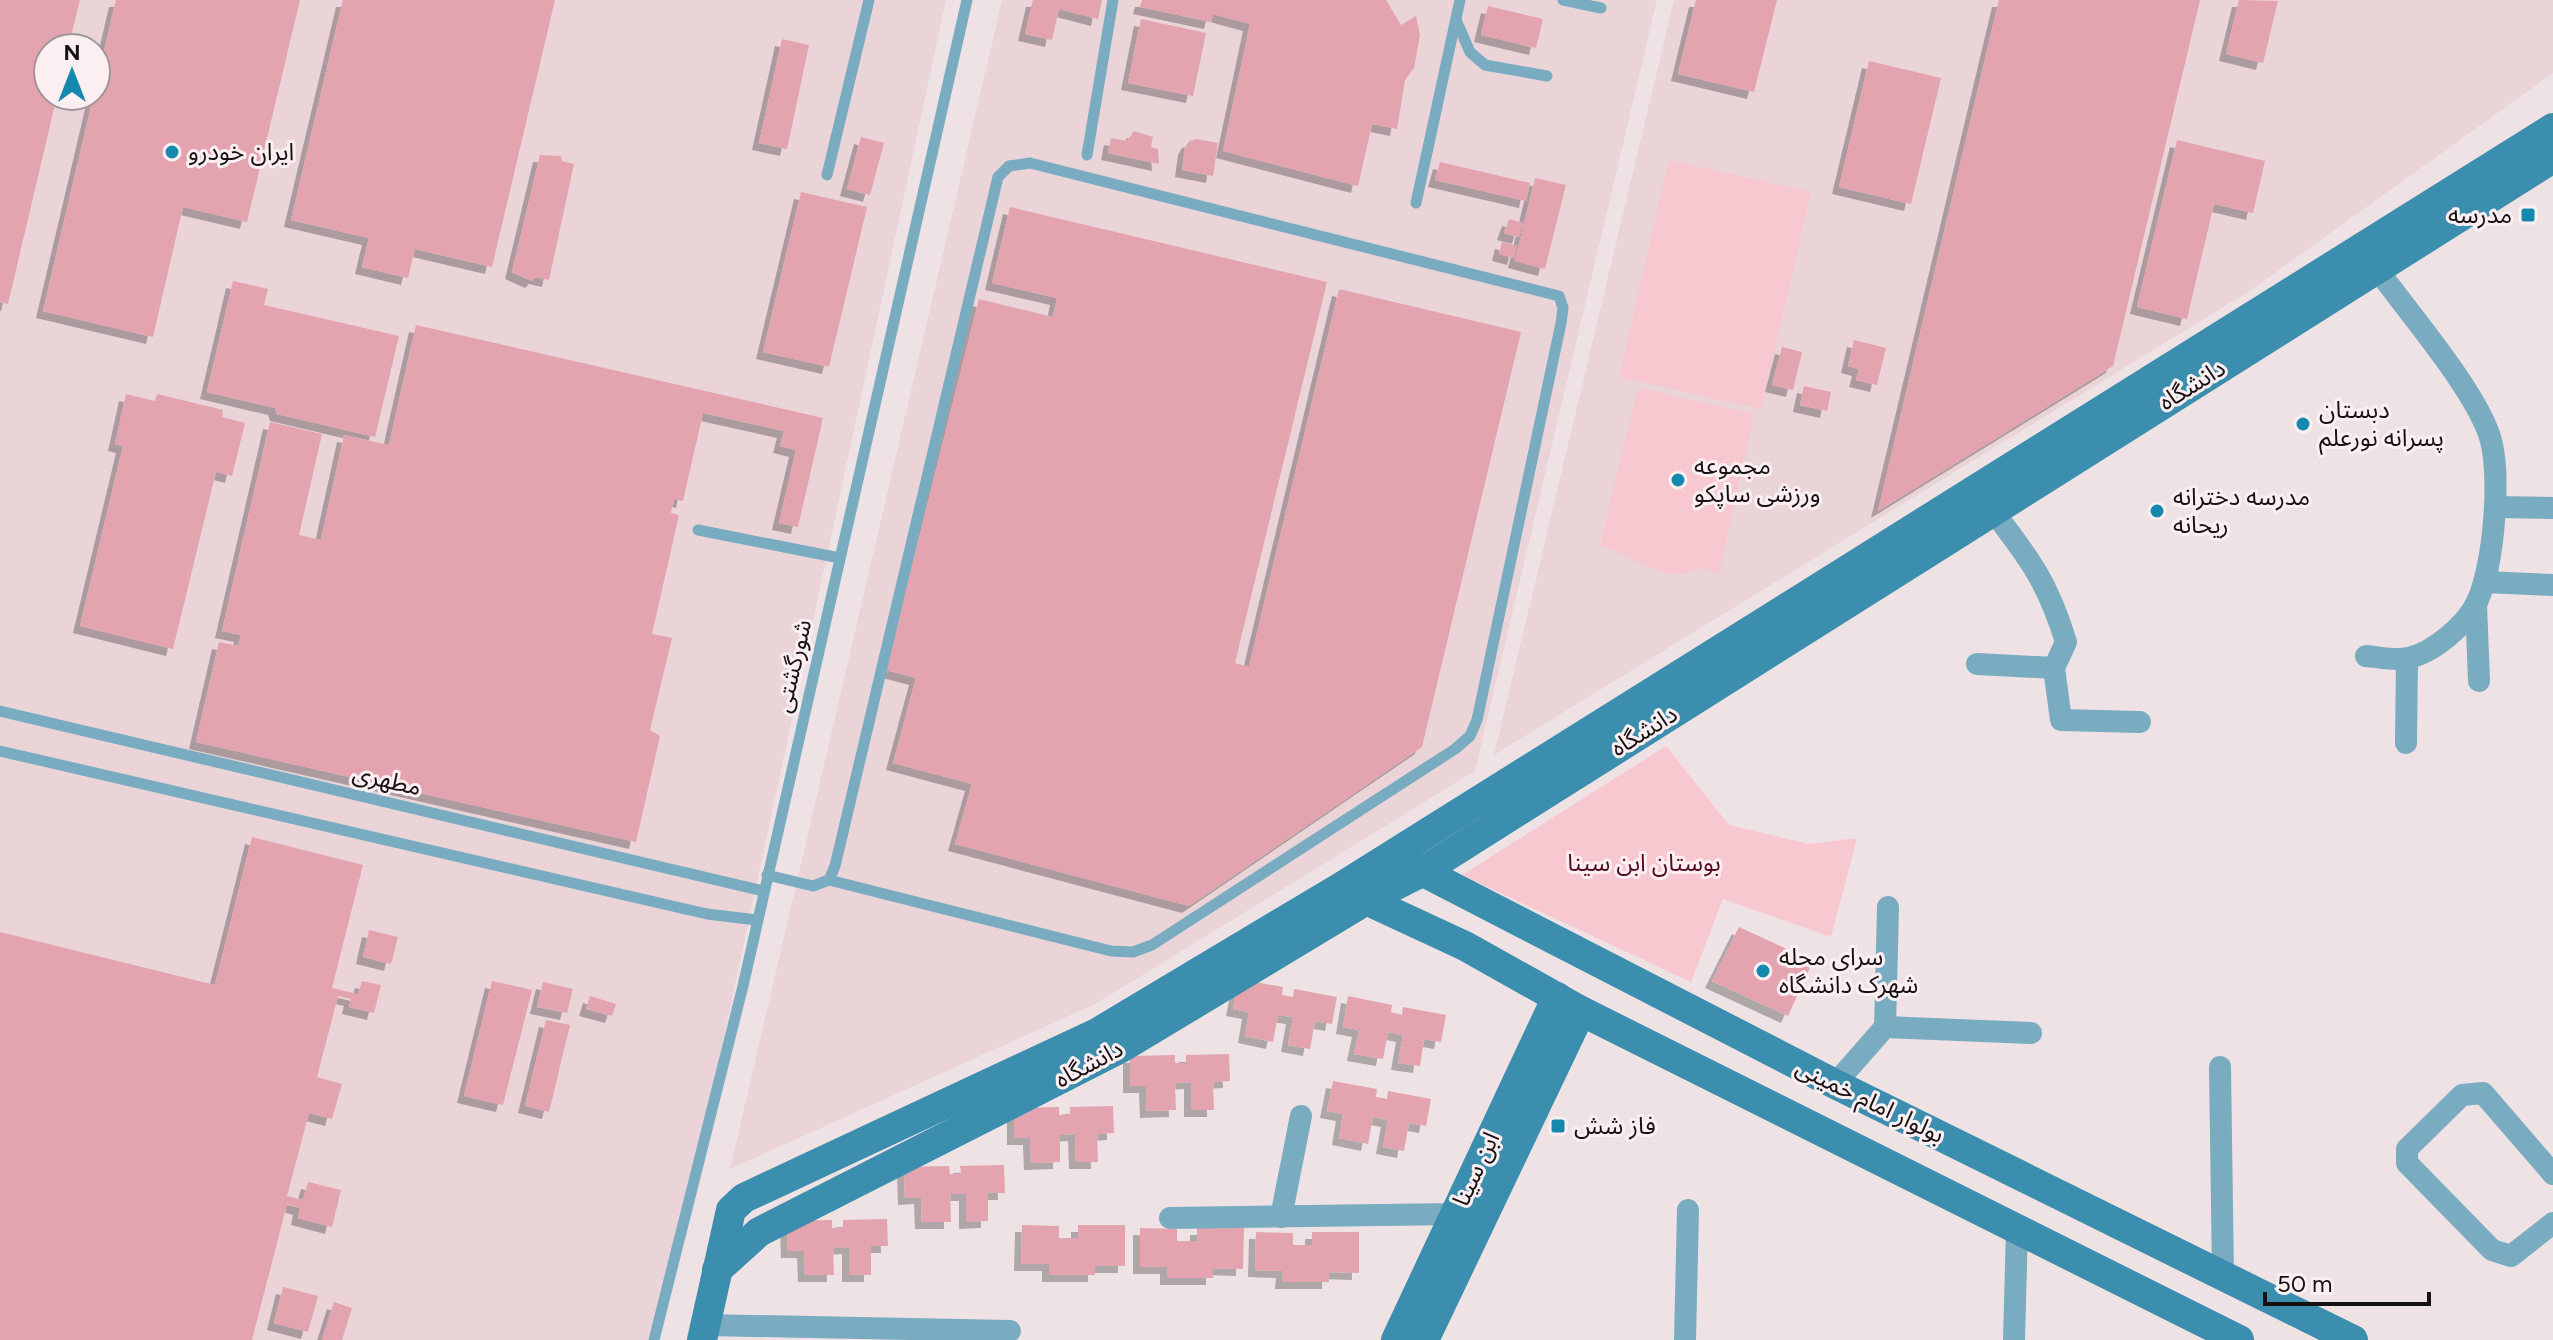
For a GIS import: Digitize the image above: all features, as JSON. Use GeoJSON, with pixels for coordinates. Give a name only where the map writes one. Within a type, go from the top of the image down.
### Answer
{"type":"FeatureCollection","features":[{"type":"Feature","properties":{"kind":"street","name":"دانشگاه"},"geometry":{"type":"LineString","coordinates":[[717,1270],[759,1232],[1121,1048],[1353,894],[1392,855],[2553,128]]}},
{"type":"Feature","properties":{"kind":"street","name":"دانشگاه"},"geometry":{"type":"LineString","coordinates":[[717,1270],[731,1210],[744,1198],[1097,1033],[1353,894],[1420,873],[2553,158]]}},
{"type":"Feature","properties":{"kind":"street"},"geometry":{"type":"LineString","coordinates":[[2366,656],[2407,659],[2441,643],[2476,604],[2489,565],[2495,507],[2491,437],[2478,409],[2377,269]]}},
{"type":"Feature","properties":{"kind":"street"},"geometry":{"type":"LineString","coordinates":[[2495,507],[2553,508]]}},
{"type":"Feature","properties":{"kind":"street"},"geometry":{"type":"LineString","coordinates":[[1993,511],[2028,556],[2052,595],[2066,642],[2054,668],[2061,720],[2140,722]]}},
{"type":"Feature","properties":{"kind":"street"},"geometry":{"type":"LineString","coordinates":[[2484,582],[2553,585]]}},
{"type":"Feature","properties":{"kind":"street"},"geometry":{"type":"LineString","coordinates":[[2476,604],[2479,681]]}},
{"type":"Feature","properties":{"kind":"street"},"geometry":{"type":"LineString","coordinates":[[2406,743],[2407,659]]}},
{"type":"Feature","properties":{"kind":"street"},"geometry":{"type":"LineString","coordinates":[[1977,664],[2054,668]]}},
{"type":"Feature","properties":{"kind":"street","name":"بولوار امام خمینی"},"geometry":{"type":"LineString","coordinates":[[1392,855],[1420,873],[1835,1084],[2353,1340]]}},
{"type":"Feature","properties":{"kind":"street","name":"بولوار امام خمینی"},"geometry":{"type":"LineString","coordinates":[[1353,894],[1465,946],[1569,1004],[2017,1229],[2197,1329],[2239,1340]]}},
{"type":"Feature","properties":{"kind":"street"},"geometry":{"type":"LineString","coordinates":[[1835,1084],[1885,1027],[1888,907]]}},
{"type":"Feature","properties":{"kind":"street","name":"ابن سینا"},"geometry":{"type":"LineString","coordinates":[[1396,1340],[1455,1214],[1569,1004]]}},
{"type":"Feature","properties":{"kind":"street","name":"ابن سینا"},"geometry":{"type":"LineString","coordinates":[[1424,1340],[1569,1004]]}},
{"type":"Feature","properties":{"kind":"street"},"geometry":{"type":"LineString","coordinates":[[1885,1027],[2031,1033]]}},
{"type":"Feature","properties":{"kind":"street"},"geometry":{"type":"LineString","coordinates":[[2220,1067],[2223,1276]]}},
{"type":"Feature","properties":{"kind":"street"},"geometry":{"type":"LineString","coordinates":[[2553,1174],[2483,1093],[2462,1095],[2407,1149],[2407,1163],[2492,1250],[2511,1256],[2553,1223]]}},
{"type":"Feature","properties":{"kind":"street"},"geometry":{"type":"LineString","coordinates":[[1281,1217],[1301,1116]]}},
{"type":"Feature","properties":{"kind":"street"},"geometry":{"type":"LineString","coordinates":[[1685,1340],[1688,1210]]}},
{"type":"Feature","properties":{"kind":"street"},"geometry":{"type":"LineString","coordinates":[[1170,1218],[1455,1214]]}},
{"type":"Feature","properties":{"kind":"street"},"geometry":{"type":"LineString","coordinates":[[2014,1340],[2017,1229]]}},
{"type":"Feature","properties":{"kind":"street"},"geometry":{"type":"LineString","coordinates":[[717,1270],[703,1332],[1010,1331]]}},
{"type":"Feature","properties":{"kind":"lane"},"geometry":{"type":"LineString","coordinates":[[827,175],[869,0]]}},
{"type":"Feature","properties":{"kind":"lane","name":"شورگشتی"},"geometry":{"type":"LineString","coordinates":[[654,1340],[757,920],[967,0]]}},
{"type":"Feature","properties":{"kind":"lane"},"geometry":{"type":"LineString","coordinates":[[1087,155],[1113,0]]}},
{"type":"Feature","properties":{"kind":"lane"},"geometry":{"type":"LineString","coordinates":[[1416,203],[1460,0]]}},
{"type":"Feature","properties":{"kind":"lane"},"geometry":{"type":"LineString","coordinates":[[1563,0],[1601,8]]}},
{"type":"Feature","properties":{"kind":"lane"},"geometry":{"type":"LineString","coordinates":[[1456,19],[1476,60],[1485,65],[1547,76]]}},
{"type":"Feature","properties":{"kind":"lane"},"geometry":{"type":"LineString","coordinates":[[767,875],[813,886],[829,880],[1111,951],[1133,952],[1152,945],[1455,749],[1470,736],[1477,720],[1561,323],[1563,308],[1559,296],[1030,163],[1009,166],[998,177],[835,866],[829,880]]}},
{"type":"Feature","properties":{"kind":"lane"},"geometry":{"type":"LineString","coordinates":[[698,530],[840,558]]}},
{"type":"Feature","properties":{"kind":"lane","name":"مطهری"},"geometry":{"type":"LineString","coordinates":[[0,711],[763,891]]}},
{"type":"Feature","properties":{"kind":"lane"},"geometry":{"type":"LineString","coordinates":[[0,751],[707,914],[757,920]]}},
{"type":"Feature","properties":{"kind":"shaded area"},"geometry":{"type":"Polygon","coordinates":[[[0,0],[946,0],[659,1340],[0,1340],[0,0]]]}},
{"type":"Feature","properties":{"kind":"shaded area"},"geometry":{"type":"Polygon","coordinates":[[[1002,0],[1657,0],[1475,771],[1097,1003],[730,1169],[1002,0]]]}},
{"type":"Feature","properties":{"kind":"shaded area"},"geometry":{"type":"Polygon","coordinates":[[[1674,0],[2553,0],[2553,73],[2251,290],[1494,755],[1674,0]]]}},
{"type":"Feature","properties":{"kind":"green space"},"geometry":{"type":"Polygon","coordinates":[[[1669,160],[1811,192],[1761,409],[1619,377],[1669,160]]]}},
{"type":"Feature","properties":{"kind":"green space","name":"مجموعه ورزشی ساپکو"},"geometry":{"type":"Polygon","coordinates":[[[1638,388],[1754,414],[1719,574],[1700,568],[1688,573],[1662,572],[1600,545],[1638,388]]]}},
{"type":"Feature","properties":{"kind":"green space","name":"بوستان ابن سینا"},"geometry":{"type":"Polygon","coordinates":[[[1666,746],[1729,825],[1809,844],[1857,838],[1831,937],[1723,899],[1691,982],[1462,875],[1666,746]]]}},
{"type":"Feature","properties":{"kind":"building"},"geometry":{"type":"Polygon","coordinates":[[[0,0],[80,0],[72,32],[32,32],[32,112],[53,112],[8,304],[0,302],[0,0]]]}},
{"type":"Feature","properties":{"kind":"building","name":"ایران خودرو"},"geometry":{"type":"Polygon","coordinates":[[[116,0],[300,0],[247,222],[183,207],[153,337],[43,311],[90,112],[112,112],[112,32],[108,32],[116,0]]]}},
{"type":"Feature","properties":{"kind":"building"},"geometry":{"type":"Polygon","coordinates":[[[343,0],[555,0],[492,267],[415,249],[408,278],[362,267],[369,238],[291,220],[343,0]]]}},
{"type":"Feature","properties":{"kind":"building"},"geometry":{"type":"Polygon","coordinates":[[[1033,0],[1102,0],[1098,19],[1059,9],[1052,40],[1025,34],[1033,0]]]}},
{"type":"Feature","properties":{"kind":"building"},"geometry":{"type":"Polygon","coordinates":[[[1142,0],[1386,0],[1401,25],[1416,16],[1420,35],[1414,68],[1405,80],[1397,129],[1372,124],[1358,186],[1223,151],[1250,24],[1213,14],[1211,22],[1140,7],[1142,0]]]}},
{"type":"Feature","properties":{"kind":"building"},"geometry":{"type":"Polygon","coordinates":[[[1696,0],[1777,0],[1754,92],[1678,74],[1696,0]]]}},
{"type":"Feature","properties":{"kind":"building"},"geometry":{"type":"Polygon","coordinates":[[[1999,0],[2200,0],[2113,366],[1878,511],[1999,0]]]}},
{"type":"Feature","properties":{"kind":"building"},"geometry":{"type":"Polygon","coordinates":[[[2239,0],[2278,1],[2263,63],[2226,54],[2239,0]]]}},
{"type":"Feature","properties":{"kind":"building"},"geometry":{"type":"Polygon","coordinates":[[[1488,6],[1543,19],[1536,48],[1481,35],[1488,6]]]}},
{"type":"Feature","properties":{"kind":"building"},"geometry":{"type":"Polygon","coordinates":[[[1141,19],[1206,33],[1193,96],[1128,83],[1141,19]]]}},
{"type":"Feature","properties":{"kind":"building"},"geometry":{"type":"Polygon","coordinates":[[[782,39],[809,45],[787,149],[759,143],[782,39]]]}},
{"type":"Feature","properties":{"kind":"building"},"geometry":{"type":"Polygon","coordinates":[[[1869,61],[1941,78],[1911,204],[1839,187],[1869,61]]]}},
{"type":"Feature","properties":{"kind":"building"},"geometry":{"type":"Polygon","coordinates":[[[1134,131],[1153,137],[1151,147],[1158,149],[1159,164],[1108,153],[1111,138],[1127,141],[1134,131]]]}},
{"type":"Feature","properties":{"kind":"building"},"geometry":{"type":"Polygon","coordinates":[[[861,137],[884,143],[870,195],[847,189],[861,137]]]}},
{"type":"Feature","properties":{"kind":"building"},"geometry":{"type":"Polygon","coordinates":[[[1197,139],[1218,143],[1213,176],[1182,170],[1185,148],[1189,141],[1197,139]]]}},
{"type":"Feature","properties":{"kind":"building"},"geometry":{"type":"Polygon","coordinates":[[[2177,140],[2265,161],[2253,213],[2214,204],[2187,319],[2137,307],[2177,140]]]}},
{"type":"Feature","properties":{"kind":"building"},"geometry":{"type":"Polygon","coordinates":[[[540,155],[561,156],[562,161],[574,164],[549,280],[536,277],[532,281],[512,272],[540,155]]]}},
{"type":"Feature","properties":{"kind":"building"},"geometry":{"type":"Polygon","coordinates":[[[1440,162],[1530,183],[1526,201],[1435,180],[1440,162]]]}},
{"type":"Feature","properties":{"kind":"building"},"geometry":{"type":"Polygon","coordinates":[[[1535,178],[1566,185],[1545,269],[1515,261],[1535,178]]]}},
{"type":"Feature","properties":{"kind":"building"},"geometry":{"type":"Polygon","coordinates":[[[801,192],[867,207],[829,367],[763,352],[801,192]]]}},
{"type":"Feature","properties":{"kind":"building"},"geometry":{"type":"Polygon","coordinates":[[[1010,207],[1327,282],[1235,663],[1249,667],[1339,289],[1521,332],[1422,747],[1189,906],[955,844],[972,784],[893,763],[916,678],[886,670],[979,299],[1053,317],[1057,298],[992,283],[1010,207]]]}},
{"type":"Feature","properties":{"kind":"building"},"geometry":{"type":"Polygon","coordinates":[[[1509,219],[1523,223],[1519,237],[1504,233],[1509,219]]]}},
{"type":"Feature","properties":{"kind":"building"},"geometry":{"type":"Polygon","coordinates":[[[1502,242],[1517,246],[1514,258],[1499,254],[1502,242]]]}},
{"type":"Feature","properties":{"kind":"building"},"geometry":{"type":"Polygon","coordinates":[[[233,281],[268,289],[264,305],[399,336],[375,437],[277,414],[275,408],[207,392],[233,281]]]}},
{"type":"Feature","properties":{"kind":"building"},"geometry":{"type":"Polygon","coordinates":[[[416,325],[823,418],[798,527],[779,523],[796,450],[780,446],[784,431],[703,413],[683,501],[674,499],[671,513],[679,515],[652,634],[672,638],[650,730],[660,736],[636,842],[196,742],[219,642],[238,646],[241,635],[222,631],[270,422],[322,434],[299,535],[321,540],[344,435],[389,445],[416,325]]]}},
{"type":"Feature","properties":{"kind":"building"},"geometry":{"type":"Polygon","coordinates":[[[1854,340],[1886,348],[1877,385],[1856,380],[1859,369],[1848,366],[1854,340]]]}},
{"type":"Feature","properties":{"kind":"building"},"geometry":{"type":"Polygon","coordinates":[[[1782,347],[1802,352],[1793,390],[1772,385],[1782,347]]]}},
{"type":"Feature","properties":{"kind":"building"},"geometry":{"type":"Polygon","coordinates":[[[1804,386],[1831,392],[1827,411],[1800,405],[1804,386]]]}},
{"type":"Feature","properties":{"kind":"building"},"geometry":{"type":"Polygon","coordinates":[[[126,394],[155,401],[157,394],[223,410],[222,417],[245,423],[232,476],[216,472],[173,649],[80,626],[123,446],[115,444],[126,394]]]}},
{"type":"Feature","properties":{"kind":"building"},"geometry":{"type":"Polygon","coordinates":[[[252,837],[363,865],[332,988],[358,994],[362,981],[381,985],[374,1013],[349,1007],[351,999],[338,996],[317,1077],[342,1084],[332,1119],[309,1113],[287,1196],[303,1200],[308,1182],[341,1190],[332,1227],[298,1218],[300,1208],[287,1204],[252,1340],[0,1340],[0,932],[215,985],[252,837]]]}},
{"type":"Feature","properties":{"kind":"building","name":"سرای محله شهرک دانشگاه"},"geometry":{"type":"Polygon","coordinates":[[[1739,927],[1813,961],[1788,1016],[1712,981],[1739,927]]]}},
{"type":"Feature","properties":{"kind":"building"},"geometry":{"type":"Polygon","coordinates":[[[369,930],[398,937],[391,964],[363,957],[369,930]]]}},
{"type":"Feature","properties":{"kind":"building"},"geometry":{"type":"Polygon","coordinates":[[[1239,979],[1283,987],[1282,995],[1293,997],[1294,989],[1337,997],[1332,1024],[1315,1021],[1310,1049],[1288,1045],[1293,1017],[1278,1015],[1273,1042],[1245,1036],[1249,1012],[1233,1009],[1239,979]]]}},
{"type":"Feature","properties":{"kind":"building"},"geometry":{"type":"Polygon","coordinates":[[[492,981],[532,990],[503,1105],[464,1096],[492,981]]]}},
{"type":"Feature","properties":{"kind":"building"},"geometry":{"type":"Polygon","coordinates":[[[543,982],[573,989],[567,1013],[537,1007],[543,982]]]}},
{"type":"Feature","properties":{"kind":"building"},"geometry":{"type":"Polygon","coordinates":[[[590,996],[616,1004],[612,1016],[586,1009],[590,996]]]}},
{"type":"Feature","properties":{"kind":"building"},"geometry":{"type":"Polygon","coordinates":[[[1348,996],[1392,1005],[1391,1012],[1402,1015],[1403,1007],[1446,1015],[1441,1042],[1424,1039],[1420,1066],[1398,1063],[1403,1035],[1388,1032],[1383,1059],[1354,1054],[1359,1030],[1343,1027],[1348,996]]]}},
{"type":"Feature","properties":{"kind":"building"},"geometry":{"type":"Polygon","coordinates":[[[546,1020],[570,1025],[549,1112],[525,1106],[546,1020]]]}},
{"type":"Feature","properties":{"kind":"building"},"geometry":{"type":"Polygon","coordinates":[[[1229,1054],[1230,1081],[1213,1082],[1214,1110],[1191,1110],[1191,1082],[1175,1083],[1176,1110],[1147,1111],[1146,1086],[1130,1086],[1130,1056],[1175,1055],[1175,1063],[1186,1063],[1186,1055],[1229,1054]]]}},
{"type":"Feature","properties":{"kind":"building"},"geometry":{"type":"Polygon","coordinates":[[[1333,1081],[1377,1089],[1376,1097],[1387,1099],[1388,1091],[1431,1099],[1426,1126],[1409,1123],[1404,1151],[1383,1147],[1388,1120],[1373,1117],[1368,1144],[1339,1138],[1343,1114],[1327,1111],[1333,1081]]]}},
{"type":"Feature","properties":{"kind":"building"},"geometry":{"type":"Polygon","coordinates":[[[1113,1106],[1114,1133],[1097,1134],[1098,1162],[1076,1162],[1075,1134],[1060,1135],[1060,1162],[1031,1163],[1030,1138],[1014,1138],[1014,1108],[1059,1107],[1059,1115],[1070,1114],[1070,1107],[1113,1106]]]}},
{"type":"Feature","properties":{"kind":"building"},"geometry":{"type":"Polygon","coordinates":[[[1004,1165],[1005,1193],[988,1193],[988,1221],[966,1222],[966,1194],[950,1194],[951,1222],[922,1222],[921,1197],[905,1198],[904,1167],[949,1166],[950,1174],[961,1174],[960,1166],[1004,1165]]]}},
{"type":"Feature","properties":{"kind":"building"},"geometry":{"type":"Polygon","coordinates":[[[887,1219],[888,1246],[871,1246],[871,1275],[849,1275],[849,1247],[833,1248],[834,1275],[805,1275],[804,1251],[788,1251],[787,1221],[832,1220],[832,1228],[843,1227],[843,1220],[887,1219]]]}},
{"type":"Feature","properties":{"kind":"building"},"geometry":{"type":"Polygon","coordinates":[[[1022,1225],[1059,1226],[1059,1238],[1078,1238],[1078,1225],[1125,1225],[1125,1266],[1095,1266],[1095,1275],[1049,1275],[1049,1264],[1021,1264],[1022,1225]]]}},
{"type":"Feature","properties":{"kind":"building"},"geometry":{"type":"Polygon","coordinates":[[[1140,1228],[1177,1229],[1177,1241],[1197,1241],[1197,1228],[1244,1228],[1243,1269],[1213,1268],[1213,1278],[1167,1278],[1167,1267],[1140,1267],[1140,1228]]]}},
{"type":"Feature","properties":{"kind":"building"},"geometry":{"type":"Polygon","coordinates":[[[1256,1232],[1293,1233],[1293,1245],[1312,1245],[1312,1232],[1359,1232],[1359,1273],[1329,1272],[1329,1282],[1282,1282],[1283,1271],[1255,1270],[1256,1232]]]}},
{"type":"Feature","properties":{"kind":"building"},"geometry":{"type":"Polygon","coordinates":[[[283,1287],[318,1296],[308,1332],[274,1323],[283,1287]]]}},
{"type":"Feature","properties":{"kind":"building"},"geometry":{"type":"Polygon","coordinates":[[[334,1302],[352,1308],[342,1340],[322,1340],[334,1302]]]}},
{"type":"Feature","properties":{"kind":"place","name":"ایران خودرو"},"geometry":{"type":"Point","coordinates":[172,152]}},
{"type":"Feature","properties":{"kind":"place","name":"مدرسه"},"geometry":{"type":"Point","coordinates":[2528,215]}},
{"type":"Feature","properties":{"kind":"place","name":"دبستان پسرانه نورعلم"},"geometry":{"type":"Point","coordinates":[2303,424]}},
{"type":"Feature","properties":{"kind":"place","name":"مجموعه ورزشی ساپکو"},"geometry":{"type":"Point","coordinates":[1678,480]}},
{"type":"Feature","properties":{"kind":"place","name":"مدرسه دخترانه ریحانه"},"geometry":{"type":"Point","coordinates":[2157,511]}},
{"type":"Feature","properties":{"kind":"place","name":"سرای محله شهرک دانشگاه"},"geometry":{"type":"Point","coordinates":[1763,971]}},
{"type":"Feature","properties":{"kind":"place","name":"فاز شش"},"geometry":{"type":"Point","coordinates":[1558,1126]}}]}
